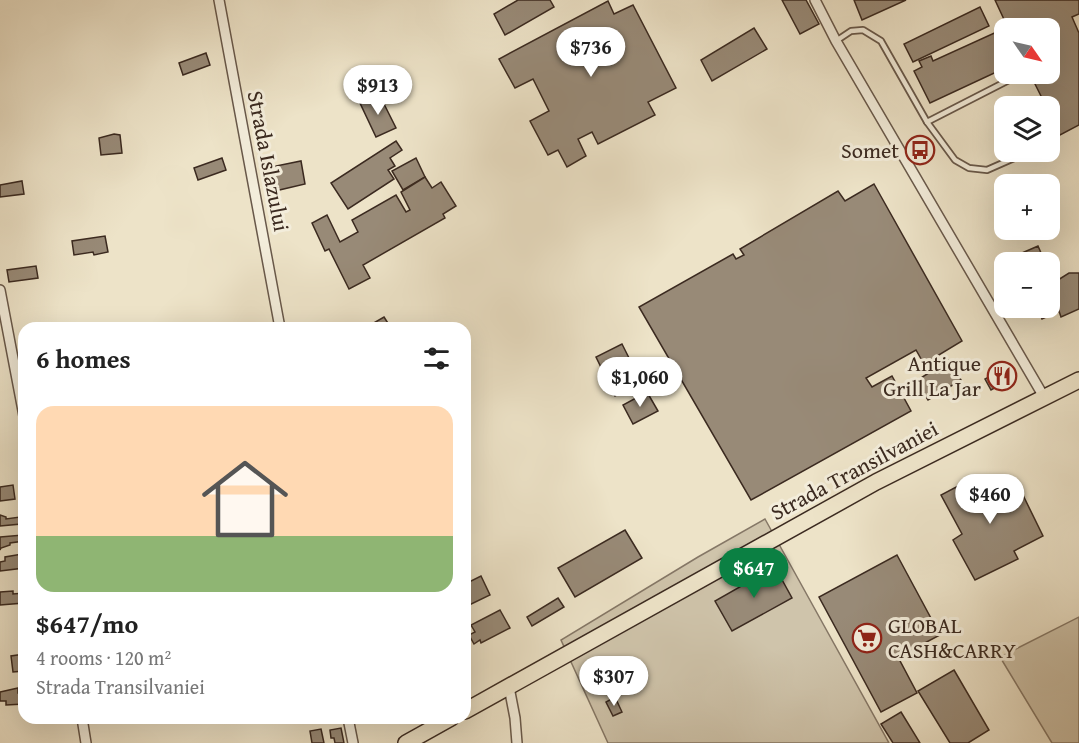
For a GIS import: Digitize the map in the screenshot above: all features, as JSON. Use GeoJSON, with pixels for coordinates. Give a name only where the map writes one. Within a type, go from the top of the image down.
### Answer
{"type":"FeatureCollection","features":[{"type":"Feature","properties":{"kind":"main road","name":"Strada Transilvaniei"},"geometry":{"type":"LineString","coordinates":[[471,708],[876,482],[1079,380]]}},
{"type":"Feature","properties":{"kind":"main road"},"geometry":{"type":"LineString","coordinates":[[406,743],[440,724]]}},
{"type":"Feature","properties":{"kind":"street","name":"Strada Islazului"},"geometry":{"type":"LineString","coordinates":[[219,0],[279,322]]}},
{"type":"Feature","properties":{"kind":"street"},"geometry":{"type":"LineString","coordinates":[[815,0],[836,41],[1044,397]]}},
{"type":"Feature","properties":{"kind":"street"},"geometry":{"type":"LineString","coordinates":[[0,290],[18,384]]}},
{"type":"Feature","properties":{"kind":"street"},"geometry":{"type":"LineString","coordinates":[[509,687],[517,743]]}},
{"type":"Feature","properties":{"kind":"street"},"geometry":{"type":"LineString","coordinates":[[83,724],[86,743]]}},
{"type":"Feature","properties":{"kind":"street"},"geometry":{"type":"LineString","coordinates":[[349,724],[352,743]]}},
{"type":"Feature","properties":{"kind":"lane"},"geometry":{"type":"LineString","coordinates":[[836,41],[851,31],[863,30],[881,40],[927,122],[955,160],[969,168],[987,170],[1005,162]]}},
{"type":"Feature","properties":{"kind":"lane"},"geometry":{"type":"LineString","coordinates":[[927,122],[1001,84]]}},
{"type":"Feature","properties":{"kind":"shaded area"},"geometry":{"type":"Polygon","coordinates":[[[765,519],[889,743],[608,743],[561,640],[765,519]]]}},
{"type":"Feature","properties":{"kind":"shaded area"},"geometry":{"type":"Polygon","coordinates":[[[1079,617],[1079,743],[1052,743],[1000,657],[1079,617]]]}},
{"type":"Feature","properties":{"kind":"building"},"geometry":{"type":"Polygon","coordinates":[[[518,0],[550,0],[554,7],[505,35],[494,14],[518,0]]]}},
{"type":"Feature","properties":{"kind":"building"},"geometry":{"type":"Polygon","coordinates":[[[782,0],[806,0],[819,24],[800,34],[782,0]]]}},
{"type":"Feature","properties":{"kind":"building"},"geometry":{"type":"Polygon","coordinates":[[[854,0],[906,0],[862,20],[854,0]]]}},
{"type":"Feature","properties":{"kind":"building"},"geometry":{"type":"Polygon","coordinates":[[[995,0],[1079,0],[1079,14],[1072,17],[1079,33],[1079,125],[1060,135],[1060,96],[1041,96],[1035,84],[1060,84],[1060,18],[1003,18],[995,0]]]}},
{"type":"Feature","properties":{"kind":"building"},"geometry":{"type":"Polygon","coordinates":[[[608,1],[614,14],[633,5],[676,88],[648,102],[655,115],[598,144],[592,132],[578,139],[586,156],[567,167],[558,150],[548,155],[530,121],[549,111],[533,79],[515,88],[499,59],[608,1]]]}},
{"type":"Feature","properties":{"kind":"building"},"geometry":{"type":"Polygon","coordinates":[[[980,7],[989,26],[913,62],[904,44],[980,7]]]}},
{"type":"Feature","properties":{"kind":"building"},"geometry":{"type":"Polygon","coordinates":[[[754,28],[767,49],[712,81],[701,60],[754,28]]]}},
{"type":"Feature","properties":{"kind":"building"},"geometry":{"type":"Polygon","coordinates":[[[994,33],[994,73],[930,103],[914,71],[922,67],[919,61],[931,56],[933,61],[994,33]]]}},
{"type":"Feature","properties":{"kind":"building"},"geometry":{"type":"Polygon","coordinates":[[[206,53],[210,65],[183,75],[179,63],[206,53]]]}},
{"type":"Feature","properties":{"kind":"building"},"geometry":{"type":"Polygon","coordinates":[[[379,94],[396,128],[376,137],[360,103],[379,94]]]}},
{"type":"Feature","properties":{"kind":"building"},"geometry":{"type":"Polygon","coordinates":[[[114,134],[120,135],[122,153],[101,155],[99,138],[114,134]]]}},
{"type":"Feature","properties":{"kind":"building"},"geometry":{"type":"Polygon","coordinates":[[[396,141],[402,150],[390,158],[395,166],[388,170],[394,179],[348,209],[331,183],[396,141]]]}},
{"type":"Feature","properties":{"kind":"building"},"geometry":{"type":"Polygon","coordinates":[[[222,158],[226,170],[198,180],[194,168],[222,158]]]}},
{"type":"Feature","properties":{"kind":"building"},"geometry":{"type":"Polygon","coordinates":[[[416,158],[425,177],[403,190],[392,171],[416,158]]]}},
{"type":"Feature","properties":{"kind":"building"},"geometry":{"type":"Polygon","coordinates":[[[301,161],[305,184],[275,191],[271,167],[301,161]]]}},
{"type":"Feature","properties":{"kind":"building"},"geometry":{"type":"Polygon","coordinates":[[[425,177],[432,188],[441,182],[456,206],[443,214],[445,218],[363,265],[370,278],[349,289],[329,249],[325,251],[312,223],[327,215],[340,242],[358,232],[352,220],[396,195],[406,212],[410,210],[401,192],[425,177]]]}},
{"type":"Feature","properties":{"kind":"building"},"geometry":{"type":"Polygon","coordinates":[[[22,181],[24,194],[0,197],[0,185],[22,181]]]}},
{"type":"Feature","properties":{"kind":"building"},"geometry":{"type":"Polygon","coordinates":[[[874,184],[962,341],[924,364],[916,350],[866,378],[872,387],[892,376],[911,411],[751,500],[639,307],[733,254],[736,259],[744,255],[740,249],[838,191],[845,201],[874,184]]]}},
{"type":"Feature","properties":{"kind":"building"},"geometry":{"type":"Polygon","coordinates":[[[105,236],[108,252],[74,255],[72,241],[105,236]]]}},
{"type":"Feature","properties":{"kind":"building"},"geometry":{"type":"Polygon","coordinates":[[[1038,246],[1041,252],[1024,252],[1038,246]]]}},
{"type":"Feature","properties":{"kind":"building"},"geometry":{"type":"Polygon","coordinates":[[[36,266],[38,278],[9,282],[7,270],[36,266]]]}},
{"type":"Feature","properties":{"kind":"building"},"geometry":{"type":"Polygon","coordinates":[[[1069,273],[1079,273],[1079,309],[1061,317],[1060,314],[1060,279],[1069,273]]]}},
{"type":"Feature","properties":{"kind":"building"},"geometry":{"type":"Polygon","coordinates":[[[384,317],[387,322],[375,322],[384,317]]]}},
{"type":"Feature","properties":{"kind":"building"},"geometry":{"type":"Polygon","coordinates":[[[622,344],[641,382],[615,396],[596,357],[622,344]]]}},
{"type":"Feature","properties":{"kind":"building"},"geometry":{"type":"Polygon","coordinates":[[[949,360],[961,380],[928,400],[916,381],[949,360]]]}},
{"type":"Feature","properties":{"kind":"building"},"geometry":{"type":"Polygon","coordinates":[[[1007,367],[1013,378],[991,390],[985,379],[1007,367]]]}},
{"type":"Feature","properties":{"kind":"building"},"geometry":{"type":"Polygon","coordinates":[[[647,392],[658,411],[633,424],[623,405],[647,392]]]}},
{"type":"Feature","properties":{"kind":"building"},"geometry":{"type":"Polygon","coordinates":[[[977,476],[986,493],[994,488],[998,494],[1018,485],[1043,536],[1014,551],[1018,559],[975,580],[953,540],[962,534],[941,495],[977,476]]]}},
{"type":"Feature","properties":{"kind":"building"},"geometry":{"type":"Polygon","coordinates":[[[13,485],[15,499],[0,501],[0,487],[13,485]]]}},
{"type":"Feature","properties":{"kind":"building"},"geometry":{"type":"Polygon","coordinates":[[[0,515],[6,519],[18,517],[18,524],[0,526],[0,515]]]}},
{"type":"Feature","properties":{"kind":"building"},"geometry":{"type":"Polygon","coordinates":[[[625,530],[642,558],[575,597],[558,568],[625,530]]]}},
{"type":"Feature","properties":{"kind":"building"},"geometry":{"type":"Polygon","coordinates":[[[18,535],[18,542],[10,543],[0,550],[0,537],[18,535]]]}},
{"type":"Feature","properties":{"kind":"building"},"geometry":{"type":"Polygon","coordinates":[[[18,555],[18,569],[0,571],[0,562],[5,561],[5,557],[18,555]]]}},
{"type":"Feature","properties":{"kind":"building"},"geometry":{"type":"Polygon","coordinates":[[[897,555],[940,635],[898,657],[917,693],[881,712],[819,597],[897,555]]]}},
{"type":"Feature","properties":{"kind":"building"},"geometry":{"type":"Polygon","coordinates":[[[775,567],[792,598],[732,631],[715,601],[775,567]]]}},
{"type":"Feature","properties":{"kind":"building"},"geometry":{"type":"Polygon","coordinates":[[[481,576],[490,595],[471,604],[471,581],[481,576]]]}},
{"type":"Feature","properties":{"kind":"building"},"geometry":{"type":"Polygon","coordinates":[[[13,591],[13,594],[18,594],[18,604],[0,605],[0,592],[13,591]]]}},
{"type":"Feature","properties":{"kind":"building"},"geometry":{"type":"Polygon","coordinates":[[[558,598],[564,607],[532,626],[527,617],[558,598]]]}},
{"type":"Feature","properties":{"kind":"building"},"geometry":{"type":"Polygon","coordinates":[[[500,610],[510,628],[481,643],[480,640],[474,644],[471,634],[475,632],[471,625],[500,610]]]}},
{"type":"Feature","properties":{"kind":"building"},"geometry":{"type":"Polygon","coordinates":[[[18,655],[18,672],[13,672],[11,656],[18,655]]]}},
{"type":"Feature","properties":{"kind":"building"},"geometry":{"type":"Polygon","coordinates":[[[954,670],[989,730],[968,743],[950,743],[918,691],[954,670]]]}},
{"type":"Feature","properties":{"kind":"building"},"geometry":{"type":"Polygon","coordinates":[[[18,688],[18,704],[6,705],[6,701],[0,701],[0,692],[18,688]]]}},
{"type":"Feature","properties":{"kind":"building"},"geometry":{"type":"Polygon","coordinates":[[[615,697],[622,712],[613,716],[606,702],[615,697]]]}},
{"type":"Feature","properties":{"kind":"building"},"geometry":{"type":"Polygon","coordinates":[[[901,712],[920,743],[893,743],[881,724],[901,712]]]}},
{"type":"Feature","properties":{"kind":"building"},"geometry":{"type":"Polygon","coordinates":[[[341,728],[344,743],[335,743],[334,738],[331,738],[330,730],[341,728]]]}},
{"type":"Feature","properties":{"kind":"building"},"geometry":{"type":"Polygon","coordinates":[[[321,729],[324,743],[312,743],[310,731],[321,729]]]}},
{"type":"Feature","properties":{"kind":"place","name":"Somet"},"geometry":{"type":"Point","coordinates":[920,150]}},
{"type":"Feature","properties":{"kind":"place","name":"Antique Grill La Jar"},"geometry":{"type":"Point","coordinates":[1002,376]}},
{"type":"Feature","properties":{"kind":"place","name":"GLOBAL CASH&CARRY"},"geometry":{"type":"Point","coordinates":[867,638]}}]}
